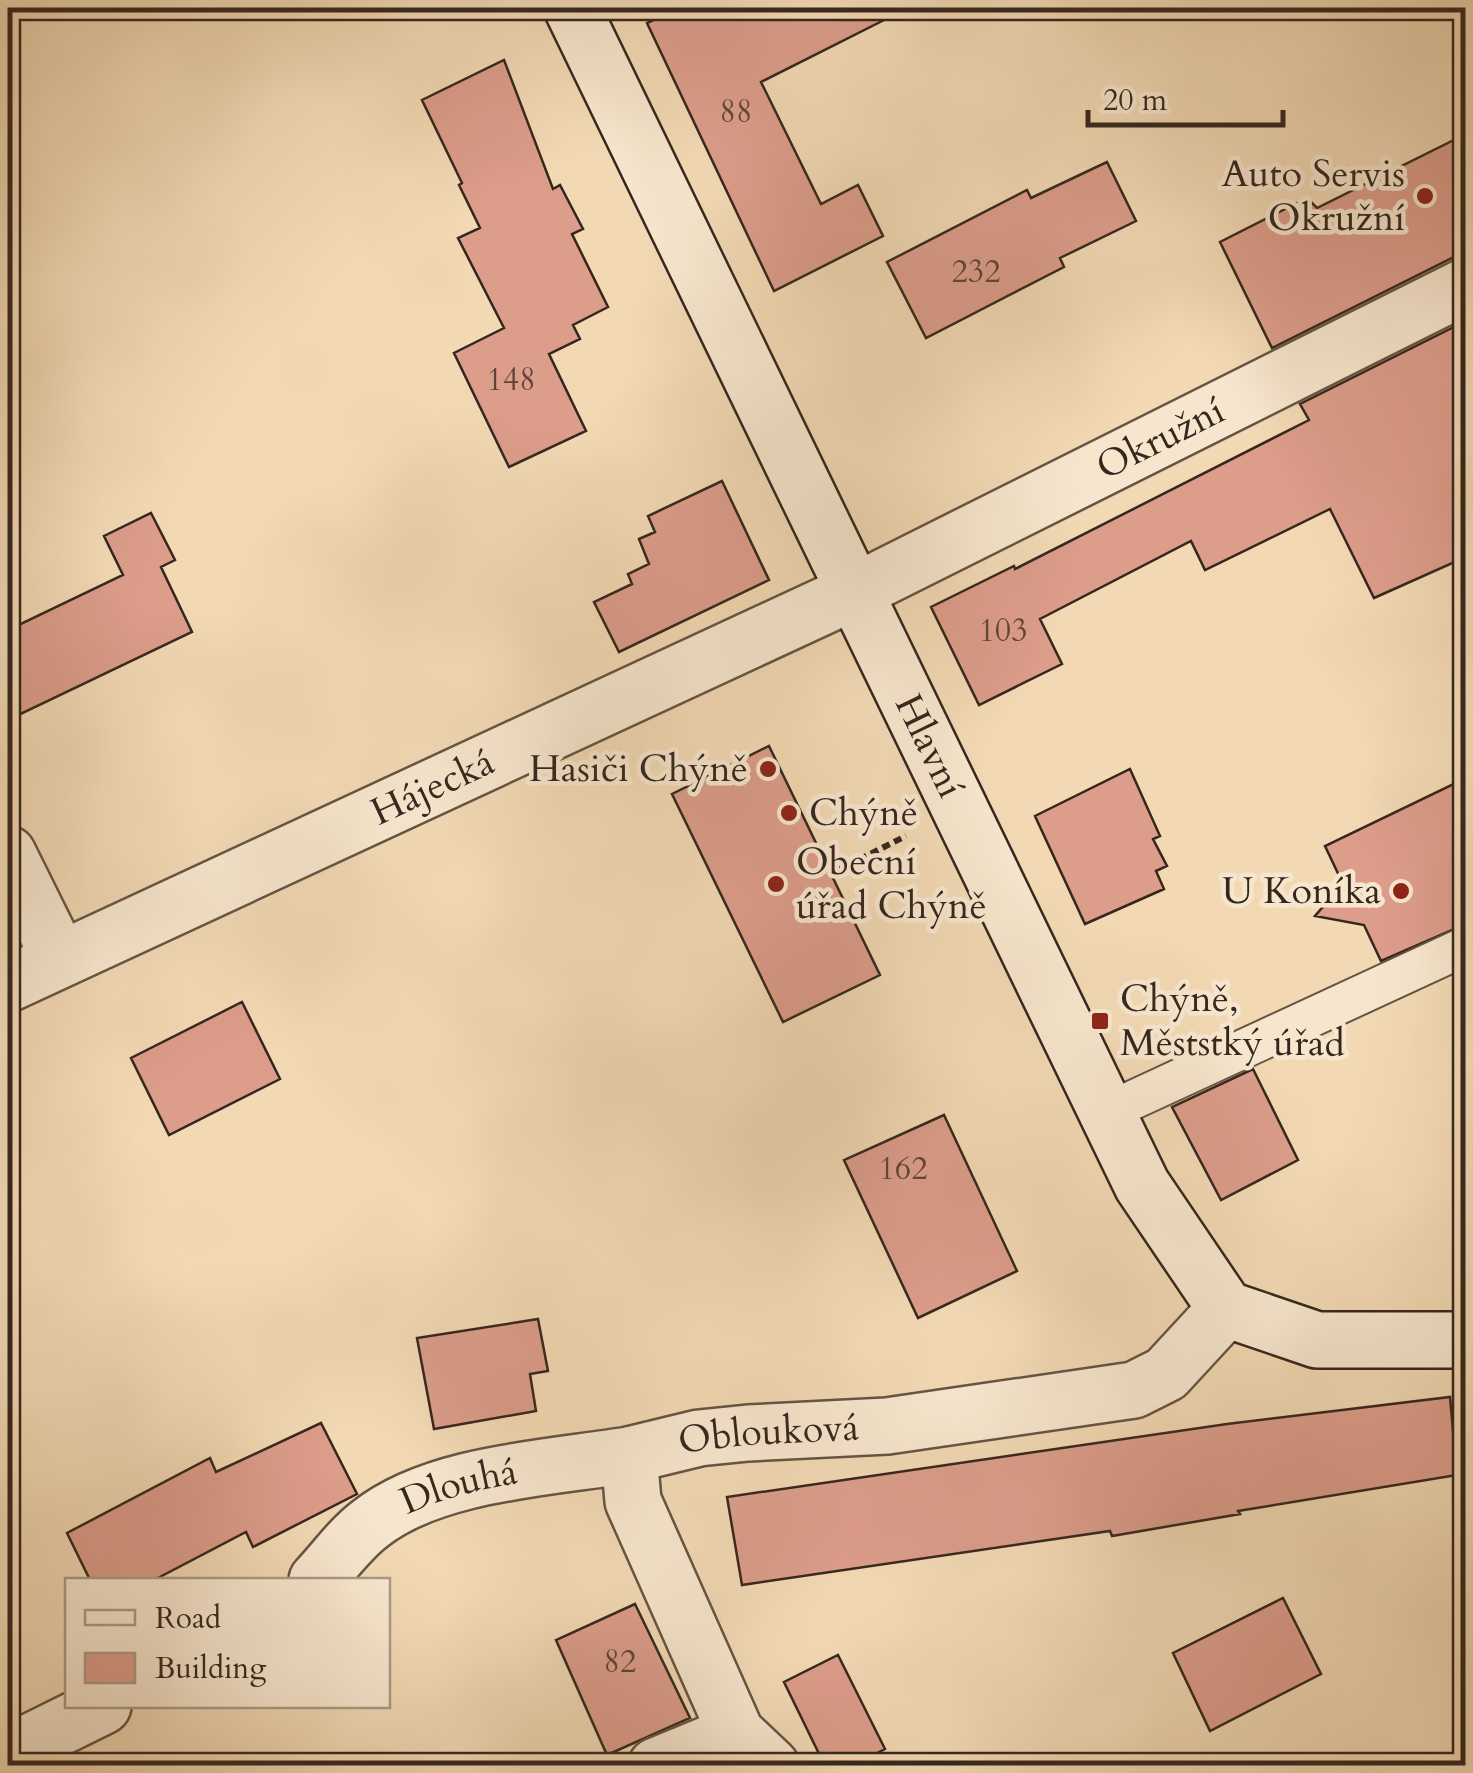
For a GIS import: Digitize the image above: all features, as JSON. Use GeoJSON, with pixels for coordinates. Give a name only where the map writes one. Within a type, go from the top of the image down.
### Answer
{"type":"FeatureCollection","features":[{"type":"Feature","properties":{"kind":"street","name":"Hlavní"},"geometry":{"type":"LineString","coordinates":[[572,8],[1142,1185],[1226,1309]]}},
{"type":"Feature","properties":{"kind":"street","name":"Okružní"},"geometry":{"type":"LineString","coordinates":[[856,591],[1466,286]]}},
{"type":"Feature","properties":{"kind":"street","name":"Hájecká"},"geometry":{"type":"LineString","coordinates":[[8,984],[856,591]]}},
{"type":"Feature","properties":{"kind":"street"},"geometry":{"type":"LineString","coordinates":[[8,854],[60,959]]}},
{"type":"Feature","properties":{"kind":"street"},"geometry":{"type":"LineString","coordinates":[[1226,1309],[1317,1340],[1466,1340]]}},
{"type":"Feature","properties":{"kind":"street","name":"Oblouková"},"geometry":{"type":"LineString","coordinates":[[753,1750],[633,1501],[629,1454],[700,1438],[887,1426],[1134,1390],[1166,1374],[1226,1309]]}},
{"type":"Feature","properties":{"kind":"street","name":"Dlouhá"},"geometry":{"type":"LineString","coordinates":[[319,1578],[369,1524],[418,1495],[465,1482],[629,1454]]}},
{"type":"Feature","properties":{"kind":"street"},"geometry":{"type":"LineString","coordinates":[[8,1754],[98,1708]]}},
{"type":"Feature","properties":{"kind":"street"},"geometry":{"type":"LineString","coordinates":[[656,1766],[753,1750]]}},
{"type":"Feature","properties":{"kind":"lane"},"geometry":{"type":"LineString","coordinates":[[1107,1112],[1466,946]]}},
{"type":"Feature","properties":{"kind":"path"},"geometry":{"type":"LineString","coordinates":[[836,872],[962,810]]}},
{"type":"Feature","properties":{"kind":"building"},"geometry":{"type":"Polygon","coordinates":[[[679,8],[908,8],[761,82],[821,204],[858,185],[883,236],[774,291],[647,23],[679,8]]]}},
{"type":"Feature","properties":{"kind":"building"},"geometry":{"type":"Polygon","coordinates":[[[504,60],[553,189],[560,185],[583,229],[572,234],[608,307],[573,325],[580,339],[549,354],[586,431],[509,467],[454,353],[504,328],[458,238],[480,228],[422,100],[504,60]]]}},
{"type":"Feature","properties":{"kind":"building"},"geometry":{"type":"Polygon","coordinates":[[[1466,134],[1466,255],[1452,258],[1272,348],[1220,242],[1307,198],[1317,208],[1466,134]]]}},
{"type":"Feature","properties":{"kind":"building"},"geometry":{"type":"Polygon","coordinates":[[[1107,162],[1136,221],[1060,258],[1064,267],[926,338],[887,262],[1027,190],[1031,198],[1107,162]]]}},
{"type":"Feature","properties":{"kind":"building"},"geometry":{"type":"Polygon","coordinates":[[[1466,321],[1466,557],[1374,598],[1330,509],[1205,570],[1191,541],[1040,619],[1062,664],[979,705],[931,607],[1014,566],[1015,569],[1309,420],[1300,404],[1466,321]]]}},
{"type":"Feature","properties":{"kind":"building"},"geometry":{"type":"Polygon","coordinates":[[[722,481],[769,580],[619,652],[594,602],[632,584],[628,574],[649,564],[639,539],[655,532],[648,516],[722,481]]]}},
{"type":"Feature","properties":{"kind":"building"},"geometry":{"type":"Polygon","coordinates":[[[151,513],[175,560],[161,567],[192,632],[8,720],[8,630],[123,575],[104,536],[151,513]]]}},
{"type":"Feature","properties":{"kind":"building","name":"Obecní úřad Chýně"},"geometry":{"type":"Polygon","coordinates":[[[769,746],[880,975],[783,1022],[672,794],[769,746]]]}},
{"type":"Feature","properties":{"kind":"building"},"geometry":{"type":"Polygon","coordinates":[[[1130,769],[1160,836],[1153,839],[1167,866],[1156,871],[1164,889],[1085,924],[1035,816],[1130,769]]]}},
{"type":"Feature","properties":{"kind":"building","name":"U Koníka"},"geometry":{"type":"Polygon","coordinates":[[[1466,778],[1466,924],[1381,961],[1364,925],[1315,916],[1343,884],[1325,846],[1466,778]]]}},
{"type":"Feature","properties":{"kind":"building"},"geometry":{"type":"Polygon","coordinates":[[[242,1002],[280,1079],[169,1135],[131,1058],[242,1002]]]}},
{"type":"Feature","properties":{"kind":"building"},"geometry":{"type":"Polygon","coordinates":[[[1253,1069],[1298,1160],[1221,1200],[1172,1107],[1253,1069]]]}},
{"type":"Feature","properties":{"kind":"building"},"geometry":{"type":"Polygon","coordinates":[[[944,1115],[1017,1271],[918,1318],[844,1160],[944,1115]]]}},
{"type":"Feature","properties":{"kind":"building"},"geometry":{"type":"Polygon","coordinates":[[[538,1319],[548,1371],[530,1374],[536,1411],[434,1429],[417,1338],[538,1319]]]}},
{"type":"Feature","properties":{"kind":"building"},"geometry":{"type":"Polygon","coordinates":[[[1450,1397],[1457,1475],[1112,1536],[1110,1531],[742,1585],[727,1497],[1227,1424],[1450,1397]]]}},
{"type":"Feature","properties":{"kind":"building"},"geometry":{"type":"Polygon","coordinates":[[[321,1423],[357,1494],[253,1547],[246,1532],[158,1578],[89,1578],[67,1533],[210,1458],[216,1472],[321,1423]]]}},
{"type":"Feature","properties":{"kind":"building"},"geometry":{"type":"Polygon","coordinates":[[[1283,1598],[1321,1674],[1210,1731],[1173,1653],[1283,1598]]]}},
{"type":"Feature","properties":{"kind":"building"},"geometry":{"type":"Polygon","coordinates":[[[635,1604],[690,1718],[607,1755],[556,1640],[635,1604]]]}},
{"type":"Feature","properties":{"kind":"building"},"geometry":{"type":"Polygon","coordinates":[[[838,1655],[885,1749],[852,1766],[825,1766],[784,1682],[838,1655]]]}},
{"type":"Feature","properties":{"kind":"place","name":"Auto Servis Okružní"},"geometry":{"type":"Point","coordinates":[1425,196]}},
{"type":"Feature","properties":{"kind":"place","name":"Hasiči Chýně"},"geometry":{"type":"Point","coordinates":[768,769]}},
{"type":"Feature","properties":{"kind":"place","name":"Chýně"},"geometry":{"type":"Point","coordinates":[789,813]}},
{"type":"Feature","properties":{"kind":"place","name":"Obecní úřad Chýně"},"geometry":{"type":"Point","coordinates":[776,884]}},
{"type":"Feature","properties":{"kind":"place","name":"U Koníka"},"geometry":{"type":"Point","coordinates":[1401,891]}},
{"type":"Feature","properties":{"kind":"place","name":"Chýně, Měststký úřad"},"geometry":{"type":"Point","coordinates":[1100,1021]}}]}
